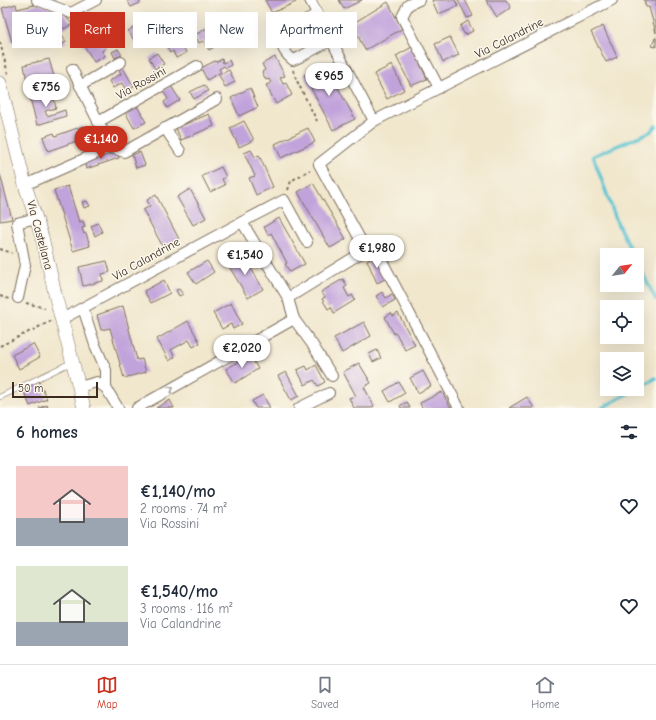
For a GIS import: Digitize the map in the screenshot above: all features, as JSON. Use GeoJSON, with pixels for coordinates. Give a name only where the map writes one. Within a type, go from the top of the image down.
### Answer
{"type":"FeatureCollection","features":[{"type":"Feature","properties":{"kind":"street"},"geometry":{"type":"LineString","coordinates":[[37,0],[71,13],[84,3],[96,0]]}},
{"type":"Feature","properties":{"kind":"street"},"geometry":{"type":"LineString","coordinates":[[310,0],[316,12]]}},
{"type":"Feature","properties":{"kind":"street"},"geometry":{"type":"LineString","coordinates":[[419,0],[408,5],[402,17],[439,88]]}},
{"type":"Feature","properties":{"kind":"street","name":"Via Calandrine"},"geometry":{"type":"LineString","coordinates":[[319,164],[374,121],[612,0]]}},
{"type":"Feature","properties":{"kind":"street"},"geometry":{"type":"LineString","coordinates":[[282,48],[286,55],[292,60],[316,48]]}},
{"type":"Feature","properties":{"kind":"street"},"geometry":{"type":"LineString","coordinates":[[335,48],[374,121]]}},
{"type":"Feature","properties":{"kind":"street"},"geometry":{"type":"LineString","coordinates":[[80,86],[121,62]]}},
{"type":"Feature","properties":{"kind":"street","name":"Via Rossini"},"geometry":{"type":"LineString","coordinates":[[98,122],[197,66]]}},
{"type":"Feature","properties":{"kind":"street"},"geometry":{"type":"LineString","coordinates":[[72,69],[111,147],[124,152],[217,99]]}},
{"type":"Feature","properties":{"kind":"street","name":"Via Castellana"},"geometry":{"type":"LineString","coordinates":[[0,83],[25,185],[42,237],[84,408]]}},
{"type":"Feature","properties":{"kind":"street"},"geometry":{"type":"LineString","coordinates":[[165,128],[180,151]]}},
{"type":"Feature","properties":{"kind":"street"},"geometry":{"type":"LineString","coordinates":[[25,185],[111,147]]}},
{"type":"Feature","properties":{"kind":"street"},"geometry":{"type":"LineString","coordinates":[[319,164],[366,250]]}},
{"type":"Feature","properties":{"kind":"street","name":"Via Calandrine"},"geometry":{"type":"LineString","coordinates":[[61,317],[84,308],[284,200],[307,242]]}},
{"type":"Feature","properties":{"kind":"street"},"geometry":{"type":"LineString","coordinates":[[18,298],[25,265],[18,223],[36,218]]}},
{"type":"Feature","properties":{"kind":"street"},"geometry":{"type":"LineString","coordinates":[[242,222],[288,298],[294,319],[332,376]]}},
{"type":"Feature","properties":{"kind":"street"},"geometry":{"type":"LineString","coordinates":[[288,298],[366,250],[378,252],[459,408]]}},
{"type":"Feature","properties":{"kind":"street"},"geometry":{"type":"LineString","coordinates":[[84,308],[95,345],[106,370],[106,388]]}},
{"type":"Feature","properties":{"kind":"street"},"geometry":{"type":"LineString","coordinates":[[137,408],[294,319]]}},
{"type":"Feature","properties":{"kind":"street"},"geometry":{"type":"LineString","coordinates":[[79,387],[98,382],[106,388],[118,408]]}},
{"type":"Feature","properties":{"kind":"street"},"geometry":{"type":"LineString","coordinates":[[299,408],[329,393]]}},
{"type":"Feature","properties":{"kind":"lane"},"geometry":{"type":"LineString","coordinates":[[0,397],[72,362]]}},
{"type":"Feature","properties":{"kind":"path"},"geometry":{"type":"LineString","coordinates":[[294,59],[293,70],[297,81],[317,121]]}},
{"type":"Feature","properties":{"kind":"path"},"geometry":{"type":"LineString","coordinates":[[291,181],[319,164]]}},
{"type":"Feature","properties":{"kind":"path"},"geometry":{"type":"LineString","coordinates":[[0,346],[61,317]]}},
{"type":"Feature","properties":{"kind":"building"},"geometry":{"type":"Polygon","coordinates":[[[127,0],[139,0],[140,3],[131,7],[127,0]]]}},
{"type":"Feature","properties":{"kind":"building"},"geometry":{"type":"Polygon","coordinates":[[[265,0],[295,0],[296,2],[274,12],[271,12],[265,0]]]}},
{"type":"Feature","properties":{"kind":"building"},"geometry":{"type":"Polygon","coordinates":[[[339,0],[362,0],[344,9],[339,0]]]}},
{"type":"Feature","properties":{"kind":"building"},"geometry":{"type":"Polygon","coordinates":[[[432,0],[455,0],[458,6],[438,14],[432,0]]]}},
{"type":"Feature","properties":{"kind":"building"},"geometry":{"type":"Polygon","coordinates":[[[458,0],[465,0],[473,16],[467,18],[458,0]]]}},
{"type":"Feature","properties":{"kind":"building"},"geometry":{"type":"Polygon","coordinates":[[[486,0],[506,0],[511,8],[497,17],[486,0]]]}},
{"type":"Feature","properties":{"kind":"building"},"geometry":{"type":"Polygon","coordinates":[[[644,0],[656,0],[656,33],[649,7],[646,7],[644,0]]]}},
{"type":"Feature","properties":{"kind":"building"},"geometry":{"type":"Polygon","coordinates":[[[388,2],[402,29],[365,50],[357,34],[357,21],[388,2]]]}},
{"type":"Feature","properties":{"kind":"building"},"geometry":{"type":"Polygon","coordinates":[[[16,4],[17,9],[39,4],[62,12],[12,12],[12,42],[2,8],[16,4]]]}},
{"type":"Feature","properties":{"kind":"building"},"geometry":{"type":"Polygon","coordinates":[[[62,12],[70,22],[70,25],[64,29],[62,26],[62,12]]]}},
{"type":"Feature","properties":{"kind":"building"},"geometry":{"type":"Polygon","coordinates":[[[468,21],[473,31],[465,35],[460,26],[468,21]]]}},
{"type":"Feature","properties":{"kind":"building"},"geometry":{"type":"Polygon","coordinates":[[[603,26],[617,57],[606,62],[591,32],[603,26]]]}},
{"type":"Feature","properties":{"kind":"building"},"geometry":{"type":"Polygon","coordinates":[[[133,28],[133,38],[128,31],[133,28]]]}},
{"type":"Feature","properties":{"kind":"building"},"geometry":{"type":"Polygon","coordinates":[[[205,29],[205,44],[203,41],[199,43],[197,34],[205,29]]]}},
{"type":"Feature","properties":{"kind":"building"},"geometry":{"type":"Polygon","coordinates":[[[62,35],[66,42],[62,44],[62,35]]]}},
{"type":"Feature","properties":{"kind":"building"},"geometry":{"type":"Polygon","coordinates":[[[450,37],[459,55],[443,62],[435,44],[450,37]]]}},
{"type":"Feature","properties":{"kind":"building"},"geometry":{"type":"Polygon","coordinates":[[[656,38],[656,47],[652,46],[656,38]]]}},
{"type":"Feature","properties":{"kind":"building"},"geometry":{"type":"Polygon","coordinates":[[[412,47],[427,79],[411,86],[396,56],[412,47]]]}},
{"type":"Feature","properties":{"kind":"building"},"geometry":{"type":"Polygon","coordinates":[[[86,48],[106,48],[102,51],[105,56],[94,62],[86,48]]]}},
{"type":"Feature","properties":{"kind":"building"},"geometry":{"type":"Polygon","coordinates":[[[168,48],[184,48],[186,53],[176,58],[173,51],[170,53],[168,48]]]}},
{"type":"Feature","properties":{"kind":"building"},"geometry":{"type":"Polygon","coordinates":[[[118,49],[122,55],[115,58],[112,52],[118,49]]]}},
{"type":"Feature","properties":{"kind":"building"},"geometry":{"type":"Polygon","coordinates":[[[157,53],[164,64],[155,69],[149,58],[157,53]]]}},
{"type":"Feature","properties":{"kind":"building"},"geometry":{"type":"Polygon","coordinates":[[[275,57],[285,76],[280,78],[283,84],[286,83],[292,95],[276,104],[266,85],[271,83],[269,79],[266,80],[262,72],[265,70],[262,64],[275,57]]]}},
{"type":"Feature","properties":{"kind":"building"},"geometry":{"type":"Polygon","coordinates":[[[49,59],[55,80],[28,87],[24,65],[49,59]]]}},
{"type":"Feature","properties":{"kind":"building"},"geometry":{"type":"Polygon","coordinates":[[[222,59],[223,63],[229,60],[231,65],[226,68],[224,66],[219,69],[221,72],[207,80],[201,68],[222,59]]]}},
{"type":"Feature","properties":{"kind":"building"},"geometry":{"type":"Polygon","coordinates":[[[325,64],[355,119],[333,130],[304,75],[325,64]]]}},
{"type":"Feature","properties":{"kind":"building"},"geometry":{"type":"Polygon","coordinates":[[[392,65],[404,90],[387,99],[374,74],[392,65]]]}},
{"type":"Feature","properties":{"kind":"building"},"geometry":{"type":"Polygon","coordinates":[[[122,66],[134,87],[126,91],[122,83],[113,88],[109,81],[121,74],[118,68],[122,66]]]}},
{"type":"Feature","properties":{"kind":"building"},"geometry":{"type":"Polygon","coordinates":[[[229,70],[235,82],[225,87],[219,75],[229,70]]]}},
{"type":"Feature","properties":{"kind":"building"},"geometry":{"type":"Polygon","coordinates":[[[204,85],[208,91],[194,99],[190,92],[204,85]]]}},
{"type":"Feature","properties":{"kind":"building"},"geometry":{"type":"Polygon","coordinates":[[[171,86],[180,100],[167,108],[164,102],[168,99],[163,91],[171,86]]]}},
{"type":"Feature","properties":{"kind":"building"},"geometry":{"type":"Polygon","coordinates":[[[250,88],[258,107],[239,116],[231,98],[250,88]]]}},
{"type":"Feature","properties":{"kind":"building"},"geometry":{"type":"Polygon","coordinates":[[[57,91],[59,98],[54,99],[56,108],[45,111],[47,116],[65,110],[66,116],[37,125],[30,98],[57,91]]]}},
{"type":"Feature","properties":{"kind":"building"},"geometry":{"type":"Polygon","coordinates":[[[137,106],[146,122],[134,128],[125,112],[137,106]]]}},
{"type":"Feature","properties":{"kind":"building"},"geometry":{"type":"Polygon","coordinates":[[[209,114],[214,126],[181,140],[176,128],[209,114]]]}},
{"type":"Feature","properties":{"kind":"building"},"geometry":{"type":"Polygon","coordinates":[[[244,121],[254,140],[239,147],[230,128],[244,121]]]}},
{"type":"Feature","properties":{"kind":"building"},"geometry":{"type":"Polygon","coordinates":[[[83,126],[86,136],[76,139],[77,141],[48,151],[43,137],[54,133],[55,136],[83,126]]]}},
{"type":"Feature","properties":{"kind":"building"},"geometry":{"type":"Polygon","coordinates":[[[308,128],[315,142],[281,158],[275,144],[308,128]]]}},
{"type":"Feature","properties":{"kind":"building"},"geometry":{"type":"Polygon","coordinates":[[[251,150],[255,157],[259,155],[273,187],[256,195],[249,178],[255,176],[244,153],[251,150]]]}},
{"type":"Feature","properties":{"kind":"building"},"geometry":{"type":"Polygon","coordinates":[[[140,152],[145,165],[136,168],[132,155],[140,152]]]}},
{"type":"Feature","properties":{"kind":"building"},"geometry":{"type":"Polygon","coordinates":[[[105,154],[118,154],[119,158],[86,169],[85,163],[105,154]]]}},
{"type":"Feature","properties":{"kind":"building"},"geometry":{"type":"Polygon","coordinates":[[[221,167],[226,177],[222,179],[225,185],[210,192],[202,176],[221,167]]]}},
{"type":"Feature","properties":{"kind":"building"},"geometry":{"type":"Polygon","coordinates":[[[0,174],[12,219],[0,221],[0,174]]]}},
{"type":"Feature","properties":{"kind":"building"},"geometry":{"type":"Polygon","coordinates":[[[313,183],[346,239],[330,248],[298,192],[313,183]]]}},
{"type":"Feature","properties":{"kind":"building"},"geometry":{"type":"Polygon","coordinates":[[[68,186],[79,222],[83,221],[85,227],[82,228],[84,234],[86,233],[90,246],[73,251],[54,190],[68,186]]]}},
{"type":"Feature","properties":{"kind":"building"},"geometry":{"type":"Polygon","coordinates":[[[190,189],[206,218],[193,225],[177,197],[190,189]]]}},
{"type":"Feature","properties":{"kind":"building"},"geometry":{"type":"Polygon","coordinates":[[[156,195],[179,239],[163,247],[143,210],[150,206],[147,200],[156,195]]]}},
{"type":"Feature","properties":{"kind":"building"},"geometry":{"type":"Polygon","coordinates":[[[87,201],[90,206],[84,208],[82,202],[87,201]]]}},
{"type":"Feature","properties":{"kind":"building"},"geometry":{"type":"Polygon","coordinates":[[[279,218],[305,264],[290,272],[285,264],[287,263],[271,233],[268,235],[264,227],[279,218]]]}},
{"type":"Feature","properties":{"kind":"building"},"geometry":{"type":"Polygon","coordinates":[[[98,223],[102,232],[95,236],[91,226],[98,223]]]}},
{"type":"Feature","properties":{"kind":"building"},"geometry":{"type":"Polygon","coordinates":[[[243,254],[263,289],[248,298],[227,263],[243,254]]]}},
{"type":"Feature","properties":{"kind":"building"},"geometry":{"type":"Polygon","coordinates":[[[375,255],[387,278],[377,283],[367,260],[375,255]]]}},
{"type":"Feature","properties":{"kind":"building"},"geometry":{"type":"Polygon","coordinates":[[[107,261],[110,272],[102,274],[103,281],[83,286],[79,267],[107,261]]]}},
{"type":"Feature","properties":{"kind":"building"},"geometry":{"type":"Polygon","coordinates":[[[207,261],[214,272],[196,284],[188,272],[207,261]]]}},
{"type":"Feature","properties":{"kind":"building"},"geometry":{"type":"Polygon","coordinates":[[[343,279],[347,286],[344,288],[349,297],[352,295],[355,300],[334,313],[331,307],[328,309],[322,299],[325,297],[321,292],[343,279]]]}},
{"type":"Feature","properties":{"kind":"building"},"geometry":{"type":"Polygon","coordinates":[[[164,280],[170,293],[151,303],[144,291],[164,280]]]}},
{"type":"Feature","properties":{"kind":"building"},"geometry":{"type":"Polygon","coordinates":[[[179,289],[183,294],[179,296],[176,290],[179,289]]]}},
{"type":"Feature","properties":{"kind":"building"},"geometry":{"type":"Polygon","coordinates":[[[382,292],[386,298],[392,294],[395,300],[383,307],[376,296],[382,292]]]}},
{"type":"Feature","properties":{"kind":"building"},"geometry":{"type":"Polygon","coordinates":[[[231,303],[242,324],[233,329],[231,324],[222,329],[213,313],[231,303]]]}},
{"type":"Feature","properties":{"kind":"building"},"geometry":{"type":"Polygon","coordinates":[[[123,306],[137,360],[142,359],[146,372],[124,378],[110,328],[101,330],[97,315],[123,306]]]}},
{"type":"Feature","properties":{"kind":"building"},"geometry":{"type":"Polygon","coordinates":[[[391,313],[393,316],[398,313],[415,345],[405,350],[385,317],[391,313]]]}},
{"type":"Feature","properties":{"kind":"building"},"geometry":{"type":"Polygon","coordinates":[[[188,321],[200,343],[193,347],[189,340],[171,350],[175,357],[169,361],[157,339],[188,321]]]}},
{"type":"Feature","properties":{"kind":"building"},"geometry":{"type":"Polygon","coordinates":[[[364,322],[371,336],[342,353],[334,338],[364,322]]]}},
{"type":"Feature","properties":{"kind":"building"},"geometry":{"type":"Polygon","coordinates":[[[33,344],[40,357],[19,369],[12,355],[33,344]]]}},
{"type":"Feature","properties":{"kind":"building"},"geometry":{"type":"Polygon","coordinates":[[[377,350],[381,358],[373,362],[369,354],[377,350]]]}},
{"type":"Feature","properties":{"kind":"building"},"geometry":{"type":"Polygon","coordinates":[[[250,355],[258,369],[235,383],[226,369],[250,355]]]}},
{"type":"Feature","properties":{"kind":"building"},"geometry":{"type":"Polygon","coordinates":[[[359,363],[371,383],[364,387],[374,406],[371,408],[354,408],[349,398],[356,396],[343,372],[359,363]]]}},
{"type":"Feature","properties":{"kind":"building"},"geometry":{"type":"Polygon","coordinates":[[[316,365],[325,382],[318,386],[314,380],[305,385],[297,370],[306,366],[308,370],[316,365]]]}},
{"type":"Feature","properties":{"kind":"building"},"geometry":{"type":"Polygon","coordinates":[[[423,371],[431,386],[418,393],[410,378],[423,371]]]}},
{"type":"Feature","properties":{"kind":"building"},"geometry":{"type":"Polygon","coordinates":[[[286,372],[299,396],[291,400],[278,376],[286,372]]]}},
{"type":"Feature","properties":{"kind":"building"},"geometry":{"type":"Polygon","coordinates":[[[39,381],[47,399],[30,406],[24,392],[28,390],[27,388],[32,386],[31,384],[39,381]]]}},
{"type":"Feature","properties":{"kind":"building"},"geometry":{"type":"Polygon","coordinates":[[[399,382],[405,393],[390,402],[384,391],[399,382]]]}},
{"type":"Feature","properties":{"kind":"building"},"geometry":{"type":"Polygon","coordinates":[[[442,392],[451,408],[422,408],[420,403],[442,392]]]}},
{"type":"Feature","properties":{"kind":"building"},"geometry":{"type":"Polygon","coordinates":[[[263,395],[270,408],[256,408],[252,401],[263,395]]]}},
{"type":"Feature","properties":{"kind":"building"},"geometry":{"type":"Polygon","coordinates":[[[527,397],[534,408],[509,408],[527,397]]]}},
{"type":"Feature","properties":{"kind":"building"},"geometry":{"type":"Polygon","coordinates":[[[170,400],[174,408],[156,408],[170,400]]]}},
{"type":"Feature","properties":{"kind":"building"},"geometry":{"type":"Polygon","coordinates":[[[407,402],[410,408],[401,408],[400,406],[407,402]]]}},
{"type":"Feature","properties":{"kind":"building"},"geometry":{"type":"Polygon","coordinates":[[[47,405],[48,408],[39,408],[47,405]]]}},
{"type":"Feature","properties":{"kind":"waterway"},"geometry":{"type":"LineString","coordinates":[[630,248],[618,225],[593,156],[650,132],[656,126]]}},
{"type":"Feature","properties":{"kind":"waterway"},"geometry":{"type":"LineString","coordinates":[[644,276],[656,300]]}},
{"type":"Feature","properties":{"kind":"waterway"},"geometry":{"type":"LineString","coordinates":[[644,384],[656,378]]}},
{"type":"Feature","properties":{"kind":"waterway"},"geometry":{"type":"LineString","coordinates":[[602,408],[623,396]]}}]}
